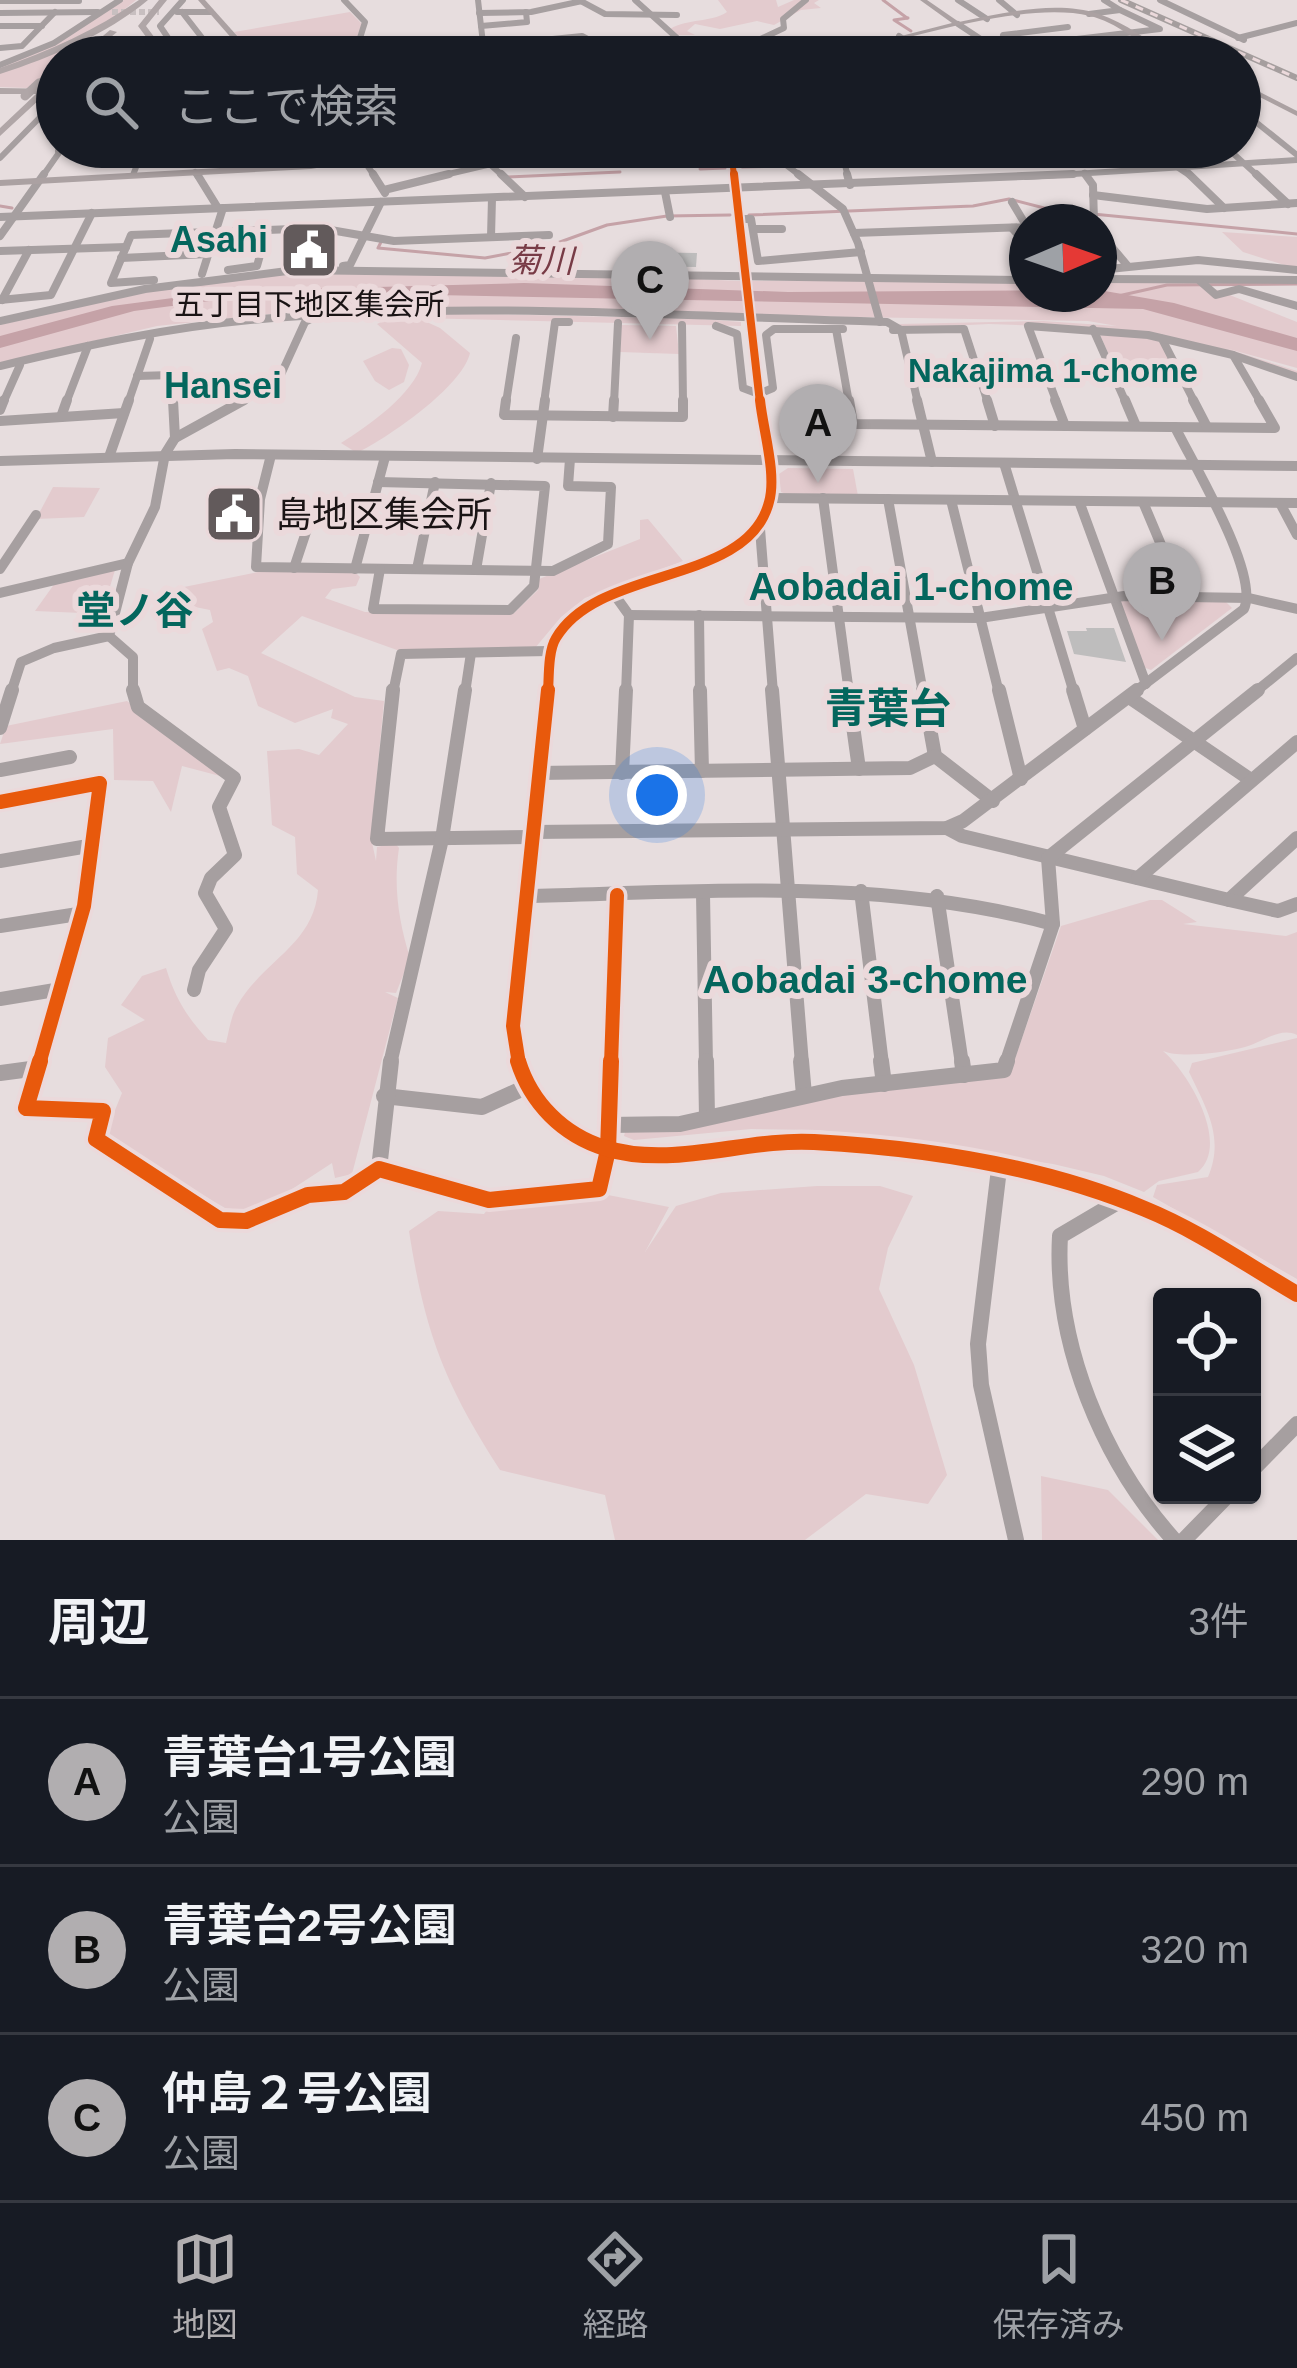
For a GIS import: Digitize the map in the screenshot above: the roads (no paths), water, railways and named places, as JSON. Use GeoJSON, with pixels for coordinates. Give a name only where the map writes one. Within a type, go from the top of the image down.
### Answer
{"type":"FeatureCollection","features":[{"type":"Feature","properties":{"kind":"highway"},"geometry":{"type":"LineString","coordinates":[[80,36],[144,0]]}},
{"type":"Feature","properties":{"kind":"highway"},"geometry":{"type":"LineString","coordinates":[[110,36],[159,0]]}},
{"type":"Feature","properties":{"kind":"highway"},"geometry":{"type":"LineString","coordinates":[[149,36],[142,26],[159,0]]}},
{"type":"Feature","properties":{"kind":"highway"},"geometry":{"type":"LineString","coordinates":[[92,36],[116,14]]}},
{"type":"Feature","properties":{"kind":"highway"},"geometry":{"type":"LineString","coordinates":[[0,68],[36,57]]}},
{"type":"Feature","properties":{"kind":"highway"},"geometry":{"type":"LineString","coordinates":[[0,90],[36,88]]}},
{"type":"Feature","properties":{"kind":"highway"},"geometry":{"type":"LineString","coordinates":[[0,120],[36,94]]}},
{"type":"Feature","properties":{"kind":"highway"},"geometry":{"type":"LineString","coordinates":[[0,134],[31,96]]}},
{"type":"Feature","properties":{"kind":"main road"},"geometry":{"type":"LineString","coordinates":[[201,0],[233,36]]}},
{"type":"Feature","properties":{"kind":"main road"},"geometry":{"type":"LineString","coordinates":[[923,0],[958,24]]}},
{"type":"Feature","properties":{"kind":"main road"},"geometry":{"type":"LineString","coordinates":[[899,36],[1043,13],[1089,14],[1131,36]]}},
{"type":"Feature","properties":{"kind":"main road"},"geometry":{"type":"LineString","coordinates":[[1261,94],[1297,114]]}},
{"type":"Feature","properties":{"kind":"main road"},"geometry":{"type":"LineString","coordinates":[[0,182],[251,168]]}},
{"type":"Feature","properties":{"kind":"street"},"geometry":{"type":"LineString","coordinates":[[69,12],[80,0]]}},
{"type":"Feature","properties":{"kind":"street"},"geometry":{"type":"LineString","coordinates":[[0,2],[80,0]]}},
{"type":"Feature","properties":{"kind":"street"},"geometry":{"type":"LineString","coordinates":[[65,36],[121,0]]}},
{"type":"Feature","properties":{"kind":"street"},"geometry":{"type":"LineString","coordinates":[[165,36],[164,12],[183,0]]}},
{"type":"Feature","properties":{"kind":"street"},"geometry":{"type":"LineString","coordinates":[[344,0],[365,22],[361,36]]}},
{"type":"Feature","properties":{"kind":"street"},"geometry":{"type":"LineString","coordinates":[[478,0],[483,36]]}},
{"type":"Feature","properties":{"kind":"street"},"geometry":{"type":"LineString","coordinates":[[635,0],[674,36]]}},
{"type":"Feature","properties":{"kind":"street"},"geometry":{"type":"LineString","coordinates":[[767,36],[784,28],[784,20],[806,0]]}},
{"type":"Feature","properties":{"kind":"street"},"geometry":{"type":"LineString","coordinates":[[958,0],[987,19]]}},
{"type":"Feature","properties":{"kind":"street"},"geometry":{"type":"LineString","coordinates":[[999,0],[1016,15]]}},
{"type":"Feature","properties":{"kind":"street"},"geometry":{"type":"LineString","coordinates":[[1102,36],[1160,29],[1104,0]]}},
{"type":"Feature","properties":{"kind":"street"},"geometry":{"type":"LineString","coordinates":[[1160,0],[1235,36]]}},
{"type":"Feature","properties":{"kind":"street"},"geometry":{"type":"LineString","coordinates":[[479,13],[526,12],[580,1],[605,14],[677,15]]}},
{"type":"Feature","properties":{"kind":"street"},"geometry":{"type":"LineString","coordinates":[[0,13],[13,2]]}},
{"type":"Feature","properties":{"kind":"street"},"geometry":{"type":"LineString","coordinates":[[1089,14],[1120,10]]}},
{"type":"Feature","properties":{"kind":"street"},"geometry":{"type":"LineString","coordinates":[[0,48],[22,46],[55,12]]}},
{"type":"Feature","properties":{"kind":"street"},"geometry":{"type":"LineString","coordinates":[[164,12],[212,12]]}},
{"type":"Feature","properties":{"kind":"street"},"geometry":{"type":"LineString","coordinates":[[182,12],[200,36]]}},
{"type":"Feature","properties":{"kind":"street"},"geometry":{"type":"LineString","coordinates":[[482,26],[527,22],[526,12]]}},
{"type":"Feature","properties":{"kind":"street"},"geometry":{"type":"LineString","coordinates":[[0,13],[116,14]]}},
{"type":"Feature","properties":{"kind":"street"},"geometry":{"type":"LineString","coordinates":[[1043,13],[1083,36]]}},
{"type":"Feature","properties":{"kind":"street"},"geometry":{"type":"LineString","coordinates":[[1252,36],[1297,23]]}},
{"type":"Feature","properties":{"kind":"street"},"geometry":{"type":"LineString","coordinates":[[958,24],[976,36]]}},
{"type":"Feature","properties":{"kind":"street"},"geometry":{"type":"LineString","coordinates":[[0,26],[44,26]]}},
{"type":"Feature","properties":{"kind":"street"},"geometry":{"type":"LineString","coordinates":[[1006,36],[1068,27]]}},
{"type":"Feature","properties":{"kind":"street"},"geometry":{"type":"LineString","coordinates":[[0,68],[36,51]]}},
{"type":"Feature","properties":{"kind":"street"},"geometry":{"type":"LineString","coordinates":[[0,158],[36,120]]}},
{"type":"Feature","properties":{"kind":"street"},"geometry":{"type":"LineString","coordinates":[[1261,127],[1297,157]]}},
{"type":"Feature","properties":{"kind":"street"},"geometry":{"type":"LineString","coordinates":[[1261,162],[1297,157]]}},
{"type":"Feature","properties":{"kind":"street"},"geometry":{"type":"LineString","coordinates":[[0,236],[48,168]]}},
{"type":"Feature","properties":{"kind":"street"},"geometry":{"type":"LineString","coordinates":[[133,175],[136,168]]}},
{"type":"Feature","properties":{"kind":"street"},"geometry":{"type":"LineString","coordinates":[[0,321],[164,286],[350,265],[385,202],[384,190],[368,168]]}},
{"type":"Feature","properties":{"kind":"street"},"geometry":{"type":"LineString","coordinates":[[384,190],[475,168]]}},
{"type":"Feature","properties":{"kind":"street"},"geometry":{"type":"LineString","coordinates":[[491,168],[525,196]]}},
{"type":"Feature","properties":{"kind":"street"},"geometry":{"type":"LineString","coordinates":[[733,168],[769,515],[760,529],[734,548],[614,594],[568,619],[549,651],[513,1046],[526,1087],[558,1125],[608,1150],[644,1153],[813,1142],[1069,1182],[1171,1222],[1297,1294]]}},
{"type":"Feature","properties":{"kind":"street"},"geometry":{"type":"LineString","coordinates":[[790,168],[845,213],[875,273],[938,277]]}},
{"type":"Feature","properties":{"kind":"street"},"geometry":{"type":"LineString","coordinates":[[846,168],[850,185]]}},
{"type":"Feature","properties":{"kind":"street"},"geometry":{"type":"LineString","coordinates":[[931,168],[938,181]]}},
{"type":"Feature","properties":{"kind":"street"},"geometry":{"type":"LineString","coordinates":[[0,217],[850,185],[1162,168]]}},
{"type":"Feature","properties":{"kind":"street"},"geometry":{"type":"LineString","coordinates":[[1179,168],[1224,208]]}},
{"type":"Feature","properties":{"kind":"street"},"geometry":{"type":"LineString","coordinates":[[1249,168],[1292,203]]}},
{"type":"Feature","properties":{"kind":"street"},"geometry":{"type":"LineString","coordinates":[[196,172],[220,208],[202,274]]}},
{"type":"Feature","properties":{"kind":"street"},"geometry":{"type":"LineString","coordinates":[[1084,173],[1093,185],[1093,204]]}},
{"type":"Feature","properties":{"kind":"street"},"geometry":{"type":"LineString","coordinates":[[665,192],[670,216]]}},
{"type":"Feature","properties":{"kind":"street"},"geometry":{"type":"LineString","coordinates":[[1093,195],[1224,208],[1292,203]]}},
{"type":"Feature","properties":{"kind":"street"},"geometry":{"type":"LineString","coordinates":[[491,237],[492,198]]}},
{"type":"Feature","properties":{"kind":"street"},"geometry":{"type":"LineString","coordinates":[[1,300],[51,295],[92,213]]}},
{"type":"Feature","properties":{"kind":"street"},"geometry":{"type":"LineString","coordinates":[[740,216],[752,219],[758,262],[858,242],[1009,228]]}},
{"type":"Feature","properties":{"kind":"street"},"geometry":{"type":"LineString","coordinates":[[267,230],[257,266],[111,283],[131,235],[319,228],[363,238],[549,236]]}},
{"type":"Feature","properties":{"kind":"street"},"geometry":{"type":"LineString","coordinates":[[754,229],[782,229]]}},
{"type":"Feature","properties":{"kind":"street"},"geometry":{"type":"LineString","coordinates":[[858,242],[880,321]]}},
{"type":"Feature","properties":{"kind":"street"},"geometry":{"type":"LineString","coordinates":[[0,251],[126,247]]}},
{"type":"Feature","properties":{"kind":"street"},"geometry":{"type":"LineString","coordinates":[[1,300],[29,250]]}},
{"type":"Feature","properties":{"kind":"street"},"geometry":{"type":"LineString","coordinates":[[121,258],[208,254]]}},
{"type":"Feature","properties":{"kind":"street"},"geometry":{"type":"LineString","coordinates":[[1117,254],[1127,266]]}},
{"type":"Feature","properties":{"kind":"street"},"geometry":{"type":"LineString","coordinates":[[801,256],[807,274],[869,279]]}},
{"type":"Feature","properties":{"kind":"street"},"geometry":{"type":"LineString","coordinates":[[1117,267],[1254,264],[1297,270]]}},
{"type":"Feature","properties":{"kind":"street"},"geometry":{"type":"LineString","coordinates":[[318,270],[747,278],[1009,277]]}},
{"type":"Feature","properties":{"kind":"street"},"geometry":{"type":"LineString","coordinates":[[1117,279],[1297,280]]}},
{"type":"Feature","properties":{"kind":"street"},"geometry":{"type":"LineString","coordinates":[[1200,281],[1216,295],[1239,289],[1297,306]]}},
{"type":"Feature","properties":{"kind":"street"},"geometry":{"type":"LineString","coordinates":[[109,635],[128,563],[155,507],[165,454],[175,438],[278,381],[310,318],[377,310]]}},
{"type":"Feature","properties":{"kind":"street"},"geometry":{"type":"LineString","coordinates":[[0,368],[179,326],[301,312],[880,321],[901,330]]}},
{"type":"Feature","properties":{"kind":"street"},"geometry":{"type":"LineString","coordinates":[[537,459],[555,322],[733,329],[743,388],[759,394],[773,388],[766,335],[774,328],[964,328],[995,426]]}},
{"type":"Feature","properties":{"kind":"street"},"geometry":{"type":"LineString","coordinates":[[613,417],[618,323]]}},
{"type":"Feature","properties":{"kind":"street"},"geometry":{"type":"LineString","coordinates":[[516,338],[504,416],[682,418],[682,325]]}},
{"type":"Feature","properties":{"kind":"street"},"geometry":{"type":"LineString","coordinates":[[0,368],[179,326]]}},
{"type":"Feature","properties":{"kind":"street"},"geometry":{"type":"LineString","coordinates":[[1065,426],[1028,326],[1162,339],[1233,355],[1297,377]]}},
{"type":"Feature","properties":{"kind":"street"},"geometry":{"type":"LineString","coordinates":[[836,329],[853,424],[1275,428],[1233,355]]}},
{"type":"Feature","properties":{"kind":"street"},"geometry":{"type":"LineString","coordinates":[[1093,329],[1136,426]]}},
{"type":"Feature","properties":{"kind":"street"},"geometry":{"type":"LineString","coordinates":[[901,330],[932,462]]}},
{"type":"Feature","properties":{"kind":"street"},"geometry":{"type":"LineString","coordinates":[[109,457],[150,339]]}},
{"type":"Feature","properties":{"kind":"street"},"geometry":{"type":"LineString","coordinates":[[1162,339],[1207,427]]}},
{"type":"Feature","properties":{"kind":"street"},"geometry":{"type":"LineString","coordinates":[[61,417],[88,346]]}},
{"type":"Feature","properties":{"kind":"street"},"geometry":{"type":"LineString","coordinates":[[0,410],[20,365]]}},
{"type":"Feature","properties":{"kind":"street"},"geometry":{"type":"LineString","coordinates":[[137,376],[172,375],[175,438]]}},
{"type":"Feature","properties":{"kind":"street"},"geometry":{"type":"LineString","coordinates":[[0,421],[124,413]]}},
{"type":"Feature","properties":{"kind":"street"},"geometry":{"type":"LineString","coordinates":[[947,828],[994,801],[1234,619],[1249,598],[1243,568],[1175,427]]}},
{"type":"Feature","properties":{"kind":"street"},"geometry":{"type":"LineString","coordinates":[[0,461],[165,454],[1297,466]]}},
{"type":"Feature","properties":{"kind":"street"},"geometry":{"type":"LineString","coordinates":[[271,455],[260,499],[256,567],[553,571],[608,544],[611,487],[568,487],[570,459]]}},
{"type":"Feature","properties":{"kind":"street"},"geometry":{"type":"LineString","coordinates":[[355,569],[385,458]]}},
{"type":"Feature","properties":{"kind":"street"},"geometry":{"type":"LineString","coordinates":[[1004,463],[1085,729]]}},
{"type":"Feature","properties":{"kind":"street"},"geometry":{"type":"LineString","coordinates":[[378,482],[545,486],[536,571],[530,592],[510,610],[373,609],[380,569]]}},
{"type":"Feature","properties":{"kind":"street"},"geometry":{"type":"LineString","coordinates":[[417,569],[435,482]]}},
{"type":"Feature","properties":{"kind":"street"},"geometry":{"type":"LineString","coordinates":[[476,570],[491,483]]}},
{"type":"Feature","properties":{"kind":"street"},"geometry":{"type":"LineString","coordinates":[[770,497],[1297,503]]}},
{"type":"Feature","properties":{"kind":"street"},"geometry":{"type":"LineString","coordinates":[[823,498],[859,769]]}},
{"type":"Feature","properties":{"kind":"street"},"geometry":{"type":"LineString","coordinates":[[888,499],[935,756],[994,801]]}},
{"type":"Feature","properties":{"kind":"street"},"geometry":{"type":"LineString","coordinates":[[951,500],[1021,779]]}},
{"type":"Feature","properties":{"kind":"street"},"geometry":{"type":"LineString","coordinates":[[1079,501],[1146,684]]}},
{"type":"Feature","properties":{"kind":"street"},"geometry":{"type":"LineString","coordinates":[[1143,502],[1183,597]]}},
{"type":"Feature","properties":{"kind":"street"},"geometry":{"type":"LineString","coordinates":[[1280,503],[1297,535]]}},
{"type":"Feature","properties":{"kind":"street"},"geometry":{"type":"LineString","coordinates":[[294,568],[312,514],[370,511]]}},
{"type":"Feature","properties":{"kind":"street"},"geometry":{"type":"LineString","coordinates":[[0,568],[36,515]]}},
{"type":"Feature","properties":{"kind":"street"},"geometry":{"type":"LineString","coordinates":[[760,529],[804,1095]]}},
{"type":"Feature","properties":{"kind":"street"},"geometry":{"type":"LineString","coordinates":[[0,592],[128,563]]}},
{"type":"Feature","properties":{"kind":"street"},"geometry":{"type":"LineString","coordinates":[[614,594],[629,615],[622,772]]}},
{"type":"Feature","properties":{"kind":"street"},"geometry":{"type":"LineString","coordinates":[[629,615],[980,618],[1113,597],[1249,598],[1297,610]]}},
{"type":"Feature","properties":{"kind":"street"},"geometry":{"type":"LineString","coordinates":[[699,615],[701,771]]}},
{"type":"Feature","properties":{"kind":"street"},"geometry":{"type":"LineString","coordinates":[[0,728],[21,662],[54,648],[109,635]]}},
{"type":"Feature","properties":{"kind":"street"},"geometry":{"type":"LineString","coordinates":[[109,635],[133,657],[138,707],[234,778],[219,807],[238,848],[236,857],[209,880],[205,893],[226,929],[225,936],[196,965],[194,990]]}},
{"type":"Feature","properties":{"kind":"street"},"geometry":{"type":"LineString","coordinates":[[549,651],[401,655],[388,703],[386,791],[377,839],[947,828],[1048,858],[1278,911],[1297,904]]}},
{"type":"Feature","properties":{"kind":"street"},"geometry":{"type":"LineString","coordinates":[[380,1169],[384,1096],[442,839],[471,653]]}},
{"type":"Feature","properties":{"kind":"street"},"geometry":{"type":"LineString","coordinates":[[1048,858],[1297,658]]}},
{"type":"Feature","properties":{"kind":"street"},"geometry":{"type":"LineString","coordinates":[[1129,698],[1251,780]]}},
{"type":"Feature","properties":{"kind":"street"},"geometry":{"type":"LineString","coordinates":[[1138,878],[1297,742]]}},
{"type":"Feature","properties":{"kind":"street"},"geometry":{"type":"LineString","coordinates":[[537,773],[910,769],[935,756]]}},
{"type":"Feature","properties":{"kind":"street"},"geometry":{"type":"LineString","coordinates":[[0,770],[70,757]]}},
{"type":"Feature","properties":{"kind":"street"},"geometry":{"type":"LineString","coordinates":[[0,802],[100,783],[94,845],[61,989],[26,1108],[52,1108],[70,1115],[103,1111],[96,1138],[220,1220],[246,1221],[308,1195],[344,1192],[380,1169],[489,1200],[598,1189],[608,1150],[617,895]]}},
{"type":"Feature","properties":{"kind":"street"},"geometry":{"type":"LineString","coordinates":[[1229,900],[1297,838]]}},
{"type":"Feature","properties":{"kind":"street"},"geometry":{"type":"LineString","coordinates":[[0,861],[94,845]]}},
{"type":"Feature","properties":{"kind":"street"},"geometry":{"type":"LineString","coordinates":[[608,1125],[680,1124],[804,1095],[1004,1070],[1054,924],[1048,858]]}},
{"type":"Feature","properties":{"kind":"street"},"geometry":{"type":"LineString","coordinates":[[525,896],[861,891],[937,896],[1054,924]]}},
{"type":"Feature","properties":{"kind":"street"},"geometry":{"type":"LineString","coordinates":[[861,891],[884,1084]]}},
{"type":"Feature","properties":{"kind":"street"},"geometry":{"type":"LineString","coordinates":[[703,893],[707,1117]]}},
{"type":"Feature","properties":{"kind":"street"},"geometry":{"type":"LineString","coordinates":[[937,896],[964,1075]]}},
{"type":"Feature","properties":{"kind":"street"},"geometry":{"type":"LineString","coordinates":[[0,926],[78,914]]}},
{"type":"Feature","properties":{"kind":"street"},"geometry":{"type":"LineString","coordinates":[[0,999],[61,989]]}},
{"type":"Feature","properties":{"kind":"street"},"geometry":{"type":"LineString","coordinates":[[0,1073],[38,1068]]}},
{"type":"Feature","properties":{"kind":"street"},"geometry":{"type":"LineString","coordinates":[[384,1096],[482,1107],[526,1087]]}},
{"type":"Feature","properties":{"kind":"street"},"geometry":{"type":"LineString","coordinates":[[999,1169],[978,1344],[981,1384],[1016,1540]]}},
{"type":"Feature","properties":{"kind":"street"},"geometry":{"type":"LineString","coordinates":[[1121,1200],[1060,1236],[1061,1291],[1084,1372],[1122,1473],[1174,1540]]}},
{"type":"Feature","properties":{"kind":"street"},"geometry":{"type":"LineString","coordinates":[[1261,1461],[1297,1424]]}},
{"type":"Feature","properties":{"kind":"street"},"geometry":{"type":"LineString","coordinates":[[1184,1540],[1219,1504]]}},
{"type":"Feature","properties":{"kind":"waterway"},"geometry":{"type":"LineString","coordinates":[[883,0],[907,18]]}},
{"type":"Feature","properties":{"kind":"waterway"},"geometry":{"type":"LineString","coordinates":[[908,18],[894,20],[911,31]]}},
{"type":"Feature","properties":{"kind":"waterway"},"geometry":{"type":"LineString","coordinates":[[700,169],[725,168]]}},
{"type":"Feature","properties":{"kind":"waterway"},"geometry":{"type":"LineString","coordinates":[[506,177],[620,172]]}},
{"type":"Feature","properties":{"kind":"waterway"},"geometry":{"type":"LineString","coordinates":[[749,215],[973,206],[1009,199],[1052,210],[1297,234]]}},
{"type":"Feature","properties":{"kind":"waterway"},"geometry":{"type":"LineString","coordinates":[[0,206],[12,208]]}},
{"type":"Feature","properties":{"kind":"waterway","name":"菊川"},"geometry":{"type":"LineString","coordinates":[[381,242],[378,248],[485,258],[549,246],[607,225],[667,216],[730,215]]}},
{"type":"Feature","properties":{"kind":"waterway"},"geometry":{"type":"LineString","coordinates":[[1118,296],[1167,285],[1297,284]]}},
{"type":"Feature","properties":{"kind":"tunnel"},"geometry":{"type":"LineString","coordinates":[[112,12],[159,12]]}},
{"type":"Feature","properties":{"kind":"railway"},"geometry":{"type":"LineString","coordinates":[[1121,0],[1202,36]]}},
{"type":"Feature","properties":{"kind":"railway"},"geometry":{"type":"LineString","coordinates":[[1261,62],[1297,78]]}},
{"type":"Feature","properties":{"kind":"place","name":"五丁目下地区集会所"},"geometry":{"type":"Point","coordinates":[309,250]}},
{"type":"Feature","properties":{"kind":"place","name":"仲島２号公園"},"geometry":{"type":"Point","coordinates":[650,340]}},
{"type":"Feature","properties":{"kind":"place","name":"青葉台1号公園"},"geometry":{"type":"Point","coordinates":[818,483]}},
{"type":"Feature","properties":{"kind":"place","name":"島地区集会所"},"geometry":{"type":"Point","coordinates":[234,514]}},
{"type":"Feature","properties":{"kind":"place","name":"青葉台2号公園"},"geometry":{"type":"Point","coordinates":[1162,641]}},
{"type":"Feature","properties":{"kind":"district","name":"Asahi"},"geometry":{"type":"Point","coordinates":[219,239]}},
{"type":"Feature","properties":{"kind":"district","name":"Nakajima 1-chome"},"geometry":{"type":"Point","coordinates":[1053,370]}},
{"type":"Feature","properties":{"kind":"district","name":"Hansei"},"geometry":{"type":"Point","coordinates":[223,385]}},
{"type":"Feature","properties":{"kind":"district","name":"Aobadai 1-chome"},"geometry":{"type":"Point","coordinates":[911,586]}},
{"type":"Feature","properties":{"kind":"district","name":"堂ノ谷"},"geometry":{"type":"Point","coordinates":[135,610]}},
{"type":"Feature","properties":{"kind":"district","name":"青葉台"},"geometry":{"type":"Point","coordinates":[888,708]}},
{"type":"Feature","properties":{"kind":"district","name":"Aobadai 3-chome"},"geometry":{"type":"Point","coordinates":[865,979]}}]}
